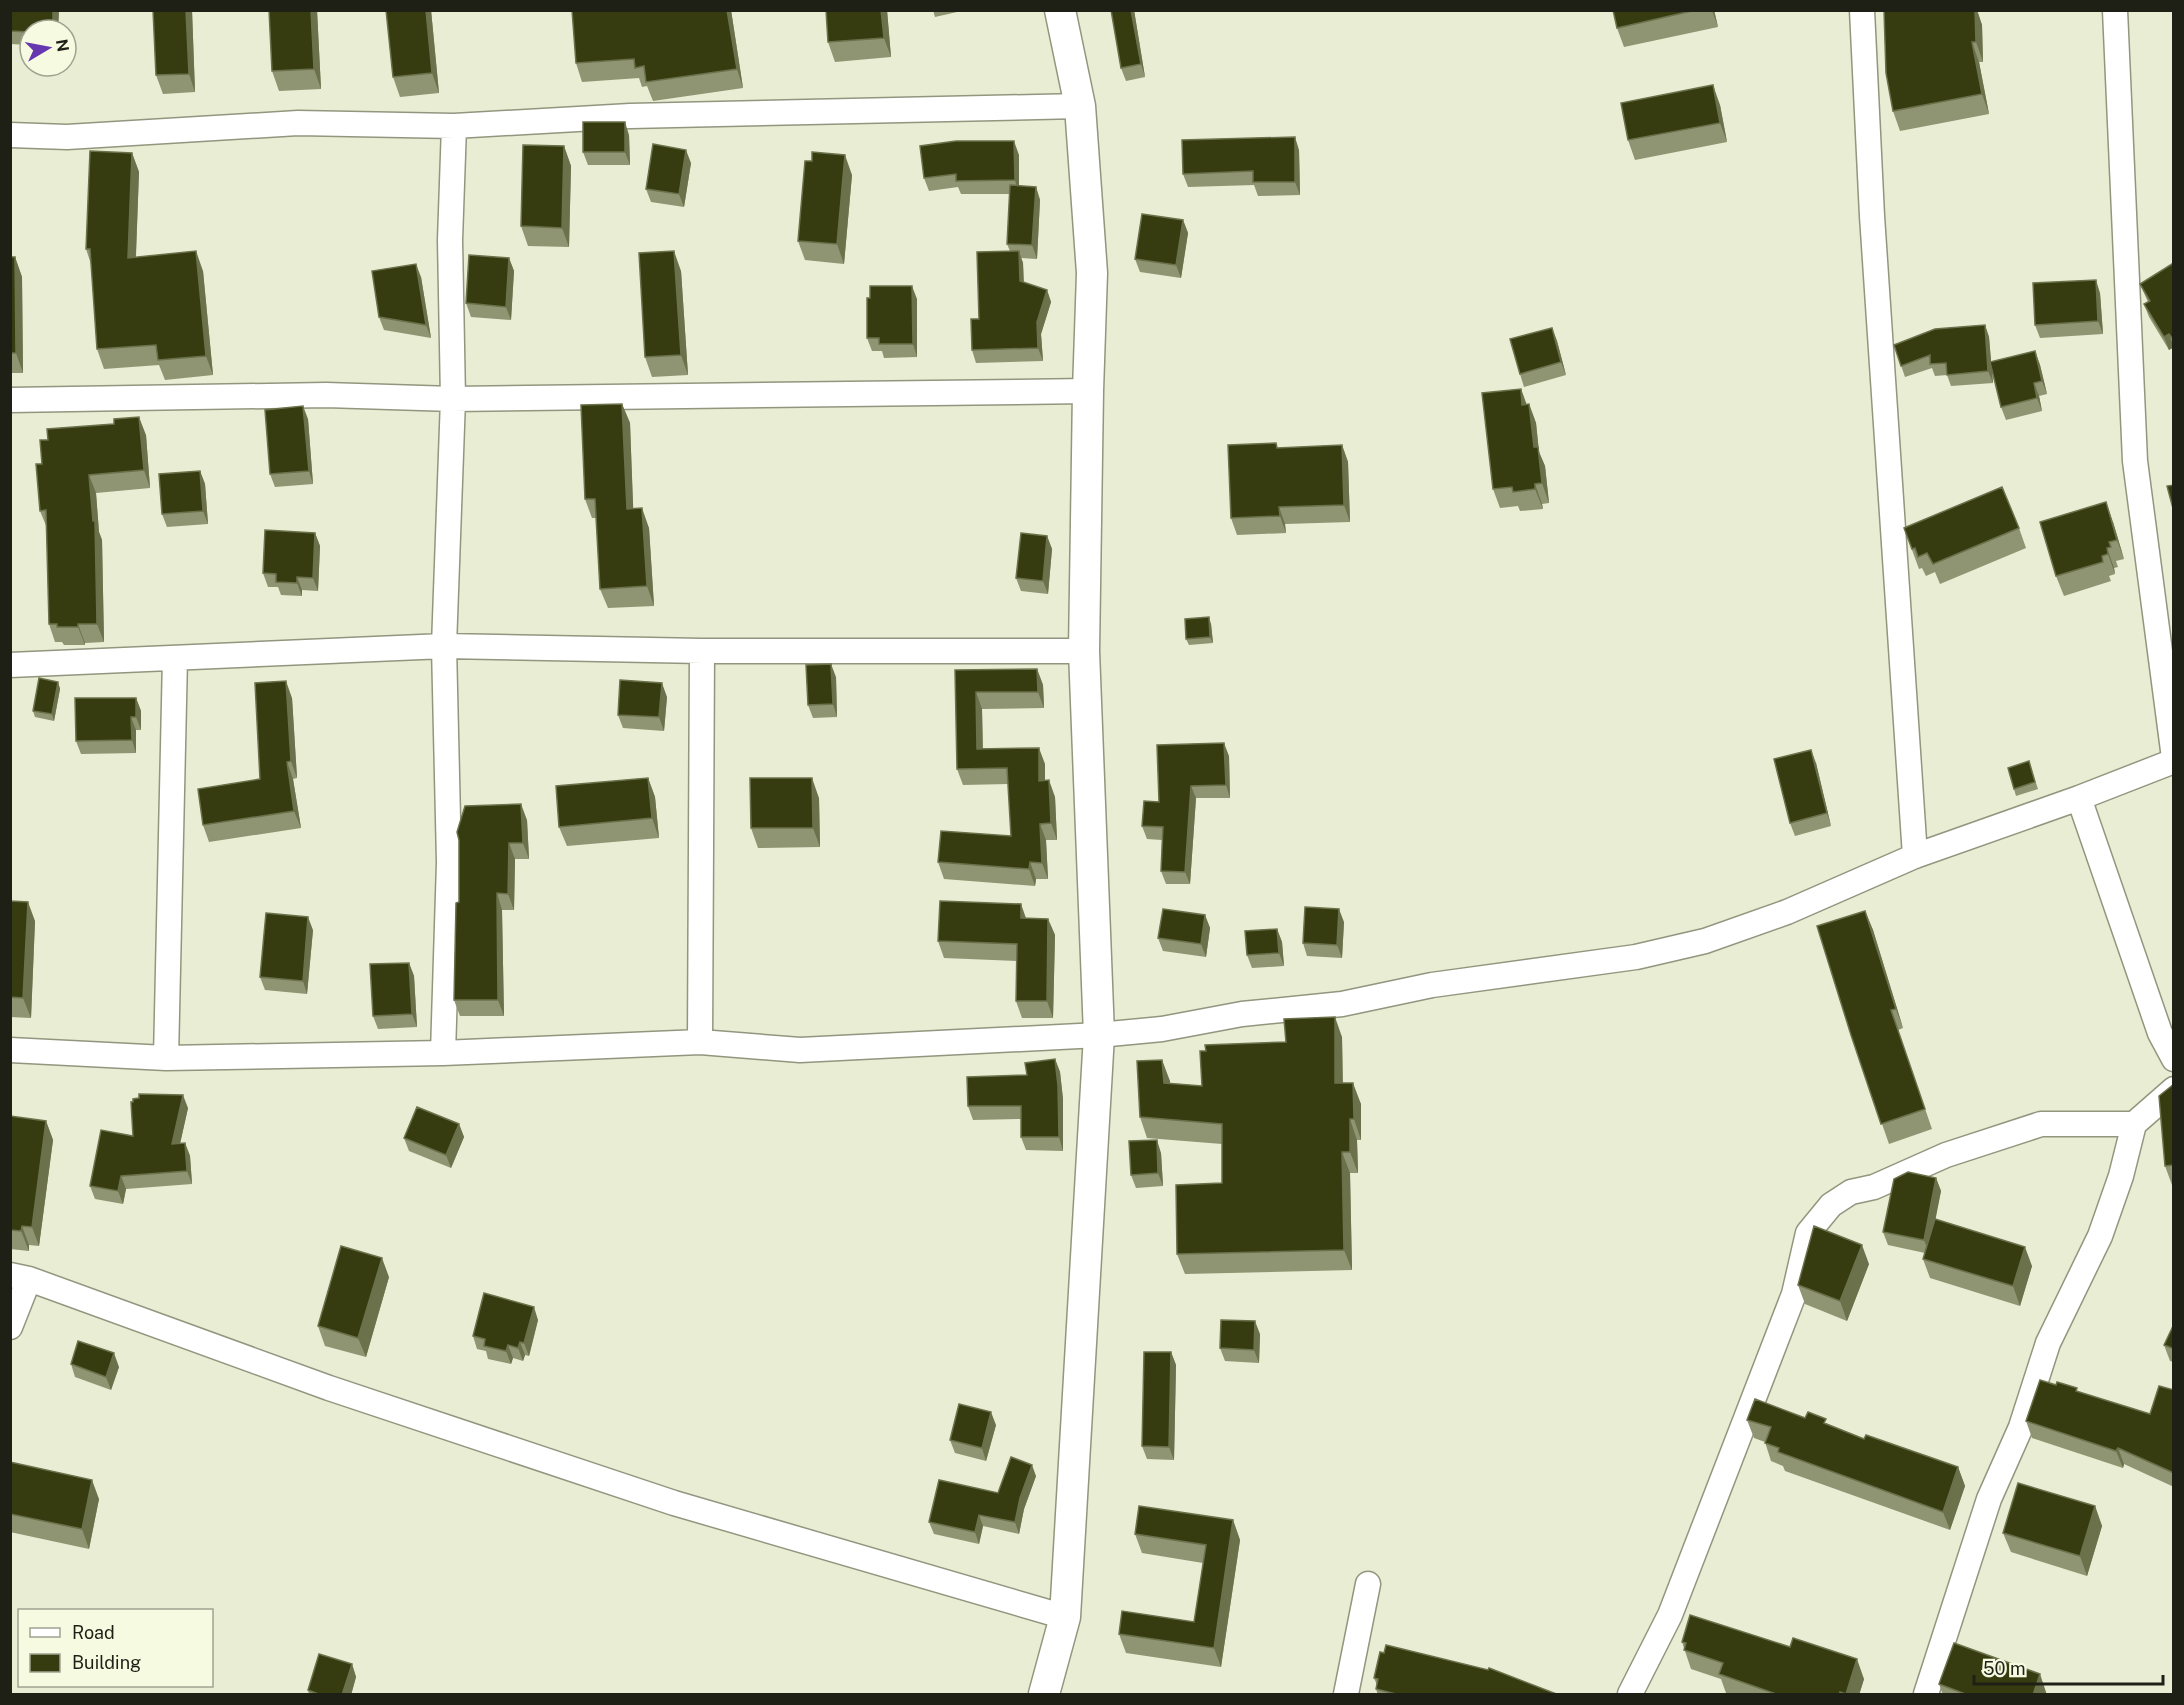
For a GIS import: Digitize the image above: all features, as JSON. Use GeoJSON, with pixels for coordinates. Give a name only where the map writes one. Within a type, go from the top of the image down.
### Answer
{"type":"FeatureCollection","features":[{"type":"Feature","properties":{"kind":"street"},"geometry":{"type":"LineString","coordinates":[[1044,1695],[1065,1617],[1099,1035],[1084,651],[1092,273],[1080,106],[1060,10]]}},
{"type":"Feature","properties":{"kind":"street"},"geometry":{"type":"LineString","coordinates":[[1862,10],[1872,216],[1915,856]]}},
{"type":"Feature","properties":{"kind":"street"},"geometry":{"type":"LineString","coordinates":[[10,1050],[165,1058],[443,1053],[700,1042],[800,1050],[1099,1035],[1162,1029],[1242,1014],[1342,1004],[1432,985],[1636,957],[1705,941],[1787,912],[1915,856],[2079,798],[2174,759],[2135,461],[2115,10]]}},
{"type":"Feature","properties":{"kind":"street"},"geometry":{"type":"LineString","coordinates":[[10,135],[67,137],[298,123],[454,126],[630,116],[1080,106]]}},
{"type":"Feature","properties":{"kind":"street"},"geometry":{"type":"LineString","coordinates":[[443,1053],[449,862],[444,646],[453,399],[450,240],[454,126]]}},
{"type":"Feature","properties":{"kind":"street"},"geometry":{"type":"LineString","coordinates":[[10,400],[326,395],[453,399],[1088,391]]}},
{"type":"Feature","properties":{"kind":"street"},"geometry":{"type":"LineString","coordinates":[[10,665],[444,646],[702,651],[1084,651]]}},
{"type":"Feature","properties":{"kind":"street"},"geometry":{"type":"LineString","coordinates":[[700,1042],[702,651]]}},
{"type":"Feature","properties":{"kind":"street"},"geometry":{"type":"LineString","coordinates":[[165,1058],[175,658]]}},
{"type":"Feature","properties":{"kind":"street"},"geometry":{"type":"LineString","coordinates":[[2079,798],[2160,1033],[2174,1059]]}},
{"type":"Feature","properties":{"kind":"street"},"geometry":{"type":"LineString","coordinates":[[1926,1695],[1989,1499],[2021,1427],[2048,1343],[2100,1236],[2121,1176],[2134,1124],[2174,1089]]}},
{"type":"Feature","properties":{"kind":"street"},"geometry":{"type":"LineString","coordinates":[[1630,1695],[1670,1615],[1794,1294],[1808,1233],[1831,1204],[1851,1192],[1874,1187],[1946,1155],[2041,1124],[2134,1124]]}},
{"type":"Feature","properties":{"kind":"street"},"geometry":{"type":"LineString","coordinates":[[10,1327],[20,1277],[329,1388],[674,1503],[1065,1617]]}},
{"type":"Feature","properties":{"kind":"street"},"geometry":{"type":"LineString","coordinates":[[1346,1695],[1368,1584]]}},
{"type":"Feature","properties":{"kind":"building"},"geometry":{"type":"Polygon","coordinates":[[[10,10],[53,10],[53,18],[18,18],[18,31],[10,31],[10,10]]]}},
{"type":"Feature","properties":{"kind":"building"},"geometry":{"type":"Polygon","coordinates":[[[153,10],[186,10],[189,74],[156,75],[153,10]]]}},
{"type":"Feature","properties":{"kind":"building"},"geometry":{"type":"Polygon","coordinates":[[[269,10],[311,10],[314,69],[272,71],[269,10]]]}},
{"type":"Feature","properties":{"kind":"building"},"geometry":{"type":"Polygon","coordinates":[[[386,10],[426,10],[432,73],[393,77],[386,10]]]}},
{"type":"Feature","properties":{"kind":"building"},"geometry":{"type":"Polygon","coordinates":[[[572,10],[727,10],[737,69],[646,82],[644,66],[635,68],[634,59],[576,63],[572,10]]]}},
{"type":"Feature","properties":{"kind":"building"},"geometry":{"type":"Polygon","coordinates":[[[826,10],[881,10],[884,38],[828,42],[826,10]]]}},
{"type":"Feature","properties":{"kind":"building"},"geometry":{"type":"Polygon","coordinates":[[[1111,10],[1131,10],[1141,64],[1121,68],[1111,10]]]}},
{"type":"Feature","properties":{"kind":"building"},"geometry":{"type":"Polygon","coordinates":[[[1613,10],[1696,10],[1617,28],[1613,10]]]}},
{"type":"Feature","properties":{"kind":"building"},"geometry":{"type":"Polygon","coordinates":[[[1884,10],[1975,10],[1976,42],[1972,42],[1982,94],[1893,111],[1886,73],[1884,10]]]}},
{"type":"Feature","properties":{"kind":"building"},"geometry":{"type":"Polygon","coordinates":[[[1713,85],[1720,123],[1628,140],[1621,103],[1713,85]]]}},
{"type":"Feature","properties":{"kind":"building"},"geometry":{"type":"Polygon","coordinates":[[[583,122],[625,122],[625,152],[583,152],[583,122]]]}},
{"type":"Feature","properties":{"kind":"building"},"geometry":{"type":"Polygon","coordinates":[[[1295,137],[1295,182],[1253,182],[1253,171],[1183,174],[1182,140],[1295,137]]]}},
{"type":"Feature","properties":{"kind":"building"},"geometry":{"type":"Polygon","coordinates":[[[956,141],[1014,141],[1015,180],[956,181],[956,174],[924,178],[920,146],[956,141]]]}},
{"type":"Feature","properties":{"kind":"building"},"geometry":{"type":"Polygon","coordinates":[[[653,144],[686,150],[679,194],[646,189],[653,144]]]}},
{"type":"Feature","properties":{"kind":"building"},"geometry":{"type":"Polygon","coordinates":[[[523,145],[564,146],[562,228],[521,226],[523,145]]]}},
{"type":"Feature","properties":{"kind":"building"},"geometry":{"type":"Polygon","coordinates":[[[90,151],[132,153],[128,258],[196,251],[206,356],[158,360],[156,345],[97,349],[90,249],[86,249],[90,151]]]}},
{"type":"Feature","properties":{"kind":"building"},"geometry":{"type":"Polygon","coordinates":[[[812,152],[845,155],[837,244],[798,241],[805,161],[812,161],[812,152]]]}},
{"type":"Feature","properties":{"kind":"building"},"geometry":{"type":"Polygon","coordinates":[[[1010,185],[1036,187],[1032,245],[1007,244],[1010,185]]]}},
{"type":"Feature","properties":{"kind":"building"},"geometry":{"type":"Polygon","coordinates":[[[1142,214],[1183,220],[1176,265],[1135,259],[1142,214]]]}},
{"type":"Feature","properties":{"kind":"building"},"geometry":{"type":"Polygon","coordinates":[[[674,251],[681,355],[645,357],[639,253],[674,251]]]}},
{"type":"Feature","properties":{"kind":"building"},"geometry":{"type":"Polygon","coordinates":[[[1019,251],[1020,281],[1047,290],[1037,322],[1038,348],[972,350],[971,319],[979,319],[977,252],[1019,251]]]}},
{"type":"Feature","properties":{"kind":"building"},"geometry":{"type":"Polygon","coordinates":[[[469,255],[509,258],[506,307],[466,303],[469,255]]]}},
{"type":"Feature","properties":{"kind":"building"},"geometry":{"type":"Polygon","coordinates":[[[10,257],[15,257],[16,353],[10,353],[10,257]]]}},
{"type":"Feature","properties":{"kind":"building"},"geometry":{"type":"Polygon","coordinates":[[[416,264],[426,325],[379,317],[372,271],[416,264]]]}},
{"type":"Feature","properties":{"kind":"building"},"geometry":{"type":"Polygon","coordinates":[[[2172,264],[2174,266],[2174,337],[2172,338],[2169,334],[2164,337],[2144,304],[2150,301],[2140,284],[2172,264]]]}},
{"type":"Feature","properties":{"kind":"building"},"geometry":{"type":"Polygon","coordinates":[[[2096,280],[2098,321],[2035,325],[2033,283],[2096,280]]]}},
{"type":"Feature","properties":{"kind":"building"},"geometry":{"type":"Polygon","coordinates":[[[870,286],[912,286],[913,344],[879,344],[879,338],[867,338],[867,298],[870,298],[870,286]]]}},
{"type":"Feature","properties":{"kind":"building"},"geometry":{"type":"Polygon","coordinates":[[[1985,325],[1988,371],[1947,375],[1946,363],[1930,364],[1930,355],[1901,366],[1894,345],[1935,329],[1985,325]]]}},
{"type":"Feature","properties":{"kind":"building"},"geometry":{"type":"Polygon","coordinates":[[[1552,328],[1561,362],[1520,374],[1510,339],[1552,328]]]}},
{"type":"Feature","properties":{"kind":"building"},"geometry":{"type":"Polygon","coordinates":[[[2035,351],[2042,381],[2034,383],[2037,398],[2001,407],[1990,362],[2035,351]]]}},
{"type":"Feature","properties":{"kind":"building"},"geometry":{"type":"Polygon","coordinates":[[[1521,389],[1522,405],[1529,404],[1534,447],[1538,447],[1542,483],[1535,484],[1535,489],[1513,492],[1512,487],[1493,489],[1482,393],[1521,389]]]}},
{"type":"Feature","properties":{"kind":"building"},"geometry":{"type":"Polygon","coordinates":[[[622,404],[627,509],[642,508],[647,586],[600,589],[595,499],[585,499],[581,405],[622,404]]]}},
{"type":"Feature","properties":{"kind":"building"},"geometry":{"type":"Polygon","coordinates":[[[303,406],[309,471],[270,474],[265,410],[303,406]]]}},
{"type":"Feature","properties":{"kind":"building"},"geometry":{"type":"Polygon","coordinates":[[[139,417],[144,470],[89,475],[93,521],[95,521],[97,624],[57,627],[57,624],[49,624],[46,510],[40,511],[36,464],[42,464],[40,440],[48,440],[47,429],[114,424],[114,419],[139,417]]]}},
{"type":"Feature","properties":{"kind":"building"},"geometry":{"type":"Polygon","coordinates":[[[1276,443],[1277,448],[1342,445],[1344,505],[1279,507],[1280,516],[1231,518],[1228,445],[1276,443]]]}},
{"type":"Feature","properties":{"kind":"building"},"geometry":{"type":"Polygon","coordinates":[[[200,471],[203,511],[162,514],[159,474],[200,471]]]}},
{"type":"Feature","properties":{"kind":"building"},"geometry":{"type":"Polygon","coordinates":[[[2174,485],[2174,512],[2167,486],[2174,485]]]}},
{"type":"Feature","properties":{"kind":"building"},"geometry":{"type":"Polygon","coordinates":[[[2002,487],[2019,528],[1933,564],[1927,553],[1918,557],[1915,548],[1912,549],[1904,528],[2002,487]]]}},
{"type":"Feature","properties":{"kind":"building"},"geometry":{"type":"Polygon","coordinates":[[[2106,502],[2117,540],[2109,542],[2111,547],[2107,548],[2108,554],[2102,556],[2103,562],[2056,576],[2040,522],[2106,502]]]}},
{"type":"Feature","properties":{"kind":"building"},"geometry":{"type":"Polygon","coordinates":[[[265,530],[315,533],[313,578],[297,577],[297,583],[276,582],[276,574],[263,573],[265,530]]]}},
{"type":"Feature","properties":{"kind":"building"},"geometry":{"type":"Polygon","coordinates":[[[1021,533],[1047,536],[1043,581],[1016,578],[1021,533]]]}},
{"type":"Feature","properties":{"kind":"building"},"geometry":{"type":"Polygon","coordinates":[[[1209,617],[1210,637],[1186,639],[1185,619],[1209,617]]]}},
{"type":"Feature","properties":{"kind":"building"},"geometry":{"type":"Polygon","coordinates":[[[831,664],[833,704],[808,705],[806,665],[831,664]]]}},
{"type":"Feature","properties":{"kind":"building"},"geometry":{"type":"Polygon","coordinates":[[[1037,669],[1038,692],[976,692],[977,749],[1039,748],[1039,781],[1049,780],[1051,823],[1040,824],[1042,863],[1030,862],[1029,869],[938,862],[941,831],[1011,836],[1007,768],[957,769],[955,670],[1037,669]]]}},
{"type":"Feature","properties":{"kind":"building"},"geometry":{"type":"Polygon","coordinates":[[[39,678],[58,682],[52,714],[33,711],[39,678]]]}},
{"type":"Feature","properties":{"kind":"building"},"geometry":{"type":"Polygon","coordinates":[[[620,680],[662,683],[659,717],[618,715],[620,680]]]}},
{"type":"Feature","properties":{"kind":"building"},"geometry":{"type":"Polygon","coordinates":[[[286,681],[291,761],[287,762],[294,811],[203,825],[198,789],[260,779],[255,683],[286,681]]]}},
{"type":"Feature","properties":{"kind":"building"},"geometry":{"type":"Polygon","coordinates":[[[75,698],[136,698],[136,717],[131,717],[132,740],[76,741],[75,698]]]}},
{"type":"Feature","properties":{"kind":"building"},"geometry":{"type":"Polygon","coordinates":[[[1224,743],[1226,785],[1191,786],[1185,872],[1161,871],[1163,827],[1142,826],[1144,801],[1159,802],[1157,745],[1224,743]]]}},
{"type":"Feature","properties":{"kind":"building"},"geometry":{"type":"Polygon","coordinates":[[[1811,750],[1827,813],[1790,823],[1774,759],[1811,750]]]}},
{"type":"Feature","properties":{"kind":"building"},"geometry":{"type":"Polygon","coordinates":[[[2029,761],[2035,782],[2014,789],[2008,768],[2029,761]]]}},
{"type":"Feature","properties":{"kind":"building"},"geometry":{"type":"Polygon","coordinates":[[[648,778],[652,818],[559,827],[556,786],[648,778]]]}},
{"type":"Feature","properties":{"kind":"building"},"geometry":{"type":"Polygon","coordinates":[[[750,778],[812,778],[813,828],[751,828],[750,778]]]}},
{"type":"Feature","properties":{"kind":"building"},"geometry":{"type":"Polygon","coordinates":[[[521,804],[523,843],[509,843],[508,894],[497,893],[498,1000],[454,1000],[456,903],[459,902],[457,832],[465,806],[521,804]]]}},
{"type":"Feature","properties":{"kind":"building"},"geometry":{"type":"Polygon","coordinates":[[[10,901],[28,902],[23,998],[10,997],[10,901]]]}},
{"type":"Feature","properties":{"kind":"building"},"geometry":{"type":"Polygon","coordinates":[[[940,901],[1021,904],[1021,918],[1048,919],[1047,1001],[1016,1001],[1017,944],[938,941],[940,901]]]}},
{"type":"Feature","properties":{"kind":"building"},"geometry":{"type":"Polygon","coordinates":[[[1305,907],[1339,909],[1337,945],[1303,943],[1305,907]]]}},
{"type":"Feature","properties":{"kind":"building"},"geometry":{"type":"Polygon","coordinates":[[[1163,909],[1205,915],[1201,944],[1158,938],[1163,909]]]}},
{"type":"Feature","properties":{"kind":"building"},"geometry":{"type":"Polygon","coordinates":[[[1865,911],[1896,1009],[1891,1010],[1925,1109],[1881,1124],[1817,926],[1865,911]]]}},
{"type":"Feature","properties":{"kind":"building"},"geometry":{"type":"Polygon","coordinates":[[[266,913],[308,917],[303,981],[260,977],[266,913]]]}},
{"type":"Feature","properties":{"kind":"building"},"geometry":{"type":"Polygon","coordinates":[[[1277,929],[1279,953],[1247,955],[1245,931],[1277,929]]]}},
{"type":"Feature","properties":{"kind":"building"},"geometry":{"type":"Polygon","coordinates":[[[409,963],[412,1014],[373,1016],[370,964],[409,963]]]}},
{"type":"Feature","properties":{"kind":"building"},"geometry":{"type":"Polygon","coordinates":[[[1335,1017],[1335,1083],[1353,1083],[1354,1119],[1350,1119],[1350,1152],[1342,1152],[1344,1250],[1177,1254],[1176,1185],[1222,1183],[1222,1124],[1140,1117],[1137,1061],[1162,1060],[1164,1083],[1202,1086],[1200,1051],[1206,1051],[1205,1045],[1286,1042],[1284,1019],[1335,1017]]]}},
{"type":"Feature","properties":{"kind":"building"},"geometry":{"type":"Polygon","coordinates":[[[1055,1059],[1059,1137],[1021,1137],[1021,1106],[968,1106],[967,1077],[1027,1075],[1025,1063],[1055,1059]]]}},
{"type":"Feature","properties":{"kind":"building"},"geometry":{"type":"Polygon","coordinates":[[[2174,1084],[2174,1165],[2165,1166],[2159,1096],[2174,1084]]]}},
{"type":"Feature","properties":{"kind":"building"},"geometry":{"type":"Polygon","coordinates":[[[139,1094],[183,1095],[172,1144],[185,1143],[187,1171],[121,1176],[118,1191],[90,1186],[101,1130],[133,1136],[131,1102],[139,1098],[139,1094]]]}},
{"type":"Feature","properties":{"kind":"building"},"geometry":{"type":"Polygon","coordinates":[[[417,1107],[459,1124],[446,1155],[404,1138],[417,1107]]]}},
{"type":"Feature","properties":{"kind":"building"},"geometry":{"type":"Polygon","coordinates":[[[10,1116],[46,1121],[32,1227],[22,1226],[21,1231],[10,1230],[10,1116]]]}},
{"type":"Feature","properties":{"kind":"building"},"geometry":{"type":"Polygon","coordinates":[[[1157,1140],[1158,1173],[1131,1175],[1129,1141],[1157,1140]]]}},
{"type":"Feature","properties":{"kind":"building"},"geometry":{"type":"Polygon","coordinates":[[[1908,1172],[1936,1178],[1924,1240],[1883,1232],[1894,1179],[1908,1172]]]}},
{"type":"Feature","properties":{"kind":"building"},"geometry":{"type":"Polygon","coordinates":[[[1935,1219],[2025,1247],[2013,1286],[1923,1259],[1935,1219]]]}},
{"type":"Feature","properties":{"kind":"building"},"geometry":{"type":"Polygon","coordinates":[[[1814,1226],[1862,1245],[1840,1301],[1798,1285],[1814,1226]]]}},
{"type":"Feature","properties":{"kind":"building"},"geometry":{"type":"Polygon","coordinates":[[[341,1246],[382,1258],[358,1338],[318,1326],[341,1246]]]}},
{"type":"Feature","properties":{"kind":"building"},"geometry":{"type":"Polygon","coordinates":[[[484,1293],[534,1307],[524,1343],[520,1342],[518,1348],[508,1345],[506,1351],[484,1346],[485,1339],[473,1336],[484,1293]]]}},
{"type":"Feature","properties":{"kind":"building"},"geometry":{"type":"Polygon","coordinates":[[[1221,1320],[1255,1321],[1254,1350],[1220,1348],[1221,1320]]]}},
{"type":"Feature","properties":{"kind":"building"},"geometry":{"type":"Polygon","coordinates":[[[2174,1324],[2174,1349],[2164,1345],[2174,1324]]]}},
{"type":"Feature","properties":{"kind":"building"},"geometry":{"type":"Polygon","coordinates":[[[78,1341],[114,1353],[106,1377],[71,1364],[78,1341]]]}},
{"type":"Feature","properties":{"kind":"building"},"geometry":{"type":"Polygon","coordinates":[[[1144,1352],[1171,1352],[1169,1447],[1142,1446],[1144,1352]]]}},
{"type":"Feature","properties":{"kind":"building"},"geometry":{"type":"Polygon","coordinates":[[[2040,1380],[2077,1388],[2076,1391],[2150,1414],[2159,1386],[2174,1390],[2174,1473],[2118,1448],[2116,1451],[2026,1421],[2040,1380]]]}},
{"type":"Feature","properties":{"kind":"building"},"geometry":{"type":"Polygon","coordinates":[[[1755,1399],[1805,1418],[1808,1412],[1826,1419],[1824,1423],[1864,1439],[1866,1435],[1958,1467],[1943,1512],[1778,1452],[1779,1448],[1765,1443],[1771,1427],[1747,1420],[1755,1399]]]}},
{"type":"Feature","properties":{"kind":"building"},"geometry":{"type":"Polygon","coordinates":[[[959,1404],[991,1412],[982,1448],[950,1440],[959,1404]]]}},
{"type":"Feature","properties":{"kind":"building"},"geometry":{"type":"Polygon","coordinates":[[[1011,1457],[1032,1465],[1020,1498],[1015,1522],[979,1515],[975,1532],[929,1522],[939,1480],[998,1493],[1011,1457]]]}},
{"type":"Feature","properties":{"kind":"building"},"geometry":{"type":"Polygon","coordinates":[[[10,1462],[92,1480],[82,1529],[10,1514],[10,1462]]]}},
{"type":"Feature","properties":{"kind":"building"},"geometry":{"type":"Polygon","coordinates":[[[2018,1483],[2095,1506],[2080,1556],[2003,1533],[2018,1483]]]}},
{"type":"Feature","properties":{"kind":"building"},"geometry":{"type":"Polygon","coordinates":[[[1139,1506],[1233,1520],[1214,1648],[1119,1634],[1122,1611],[1194,1622],[1206,1545],[1135,1534],[1139,1506]]]}},
{"type":"Feature","properties":{"kind":"building"},"geometry":{"type":"Polygon","coordinates":[[[1690,1615],[1790,1647],[1793,1638],[1857,1659],[1846,1694],[1840,1692],[1839,1695],[1779,1695],[1719,1674],[1723,1663],[1684,1650],[1686,1643],[1682,1642],[1690,1615]]]}},
{"type":"Feature","properties":{"kind":"building"},"geometry":{"type":"Polygon","coordinates":[[[1954,1643],[2040,1674],[2033,1695],[1968,1695],[1939,1684],[1954,1643]]]}},
{"type":"Feature","properties":{"kind":"building"},"geometry":{"type":"Polygon","coordinates":[[[1386,1645],[1488,1670],[1489,1668],[1559,1695],[1400,1695],[1376,1689],[1378,1679],[1374,1678],[1380,1652],[1384,1653],[1386,1645]]]}},
{"type":"Feature","properties":{"kind":"building"},"geometry":{"type":"Polygon","coordinates":[[[319,1654],[352,1664],[342,1695],[321,1695],[308,1690],[319,1654]]]}}]}
